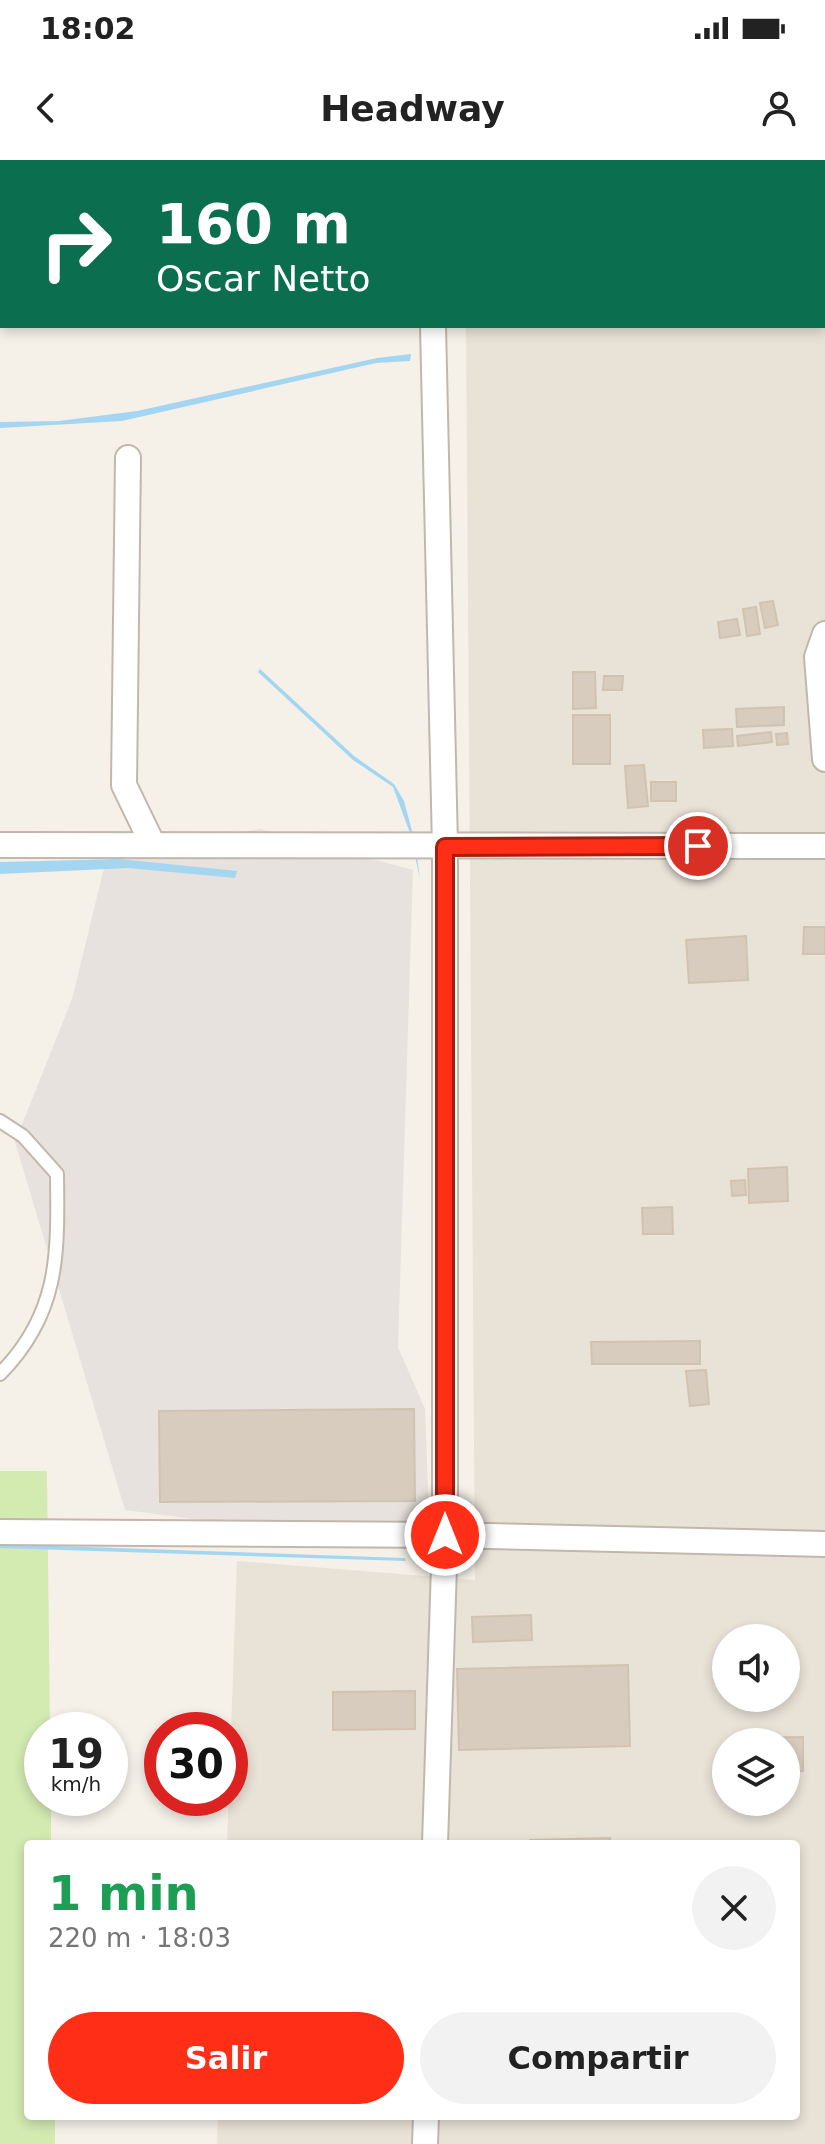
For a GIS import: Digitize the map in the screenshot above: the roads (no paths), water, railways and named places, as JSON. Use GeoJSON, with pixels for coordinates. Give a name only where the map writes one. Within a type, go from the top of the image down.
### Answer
{"type":"FeatureCollection","features":[{"type":"Feature","properties":{"kind":"street"},"geometry":{"type":"LineString","coordinates":[[433,328],[445,847],[445,1535],[435,1840]]}},
{"type":"Feature","properties":{"kind":"street"},"geometry":{"type":"LineString","coordinates":[[128,458],[124,785],[153,845]]}},
{"type":"Feature","properties":{"kind":"street"},"geometry":{"type":"LineString","coordinates":[[825,634],[817,657],[825,759]]}},
{"type":"Feature","properties":{"kind":"street"},"geometry":{"type":"LineString","coordinates":[[0,845],[825,846]]}},
{"type":"Feature","properties":{"kind":"street"},"geometry":{"type":"LineString","coordinates":[[0,1532],[445,1535],[825,1544]]}},
{"type":"Feature","properties":{"kind":"street"},"geometry":{"type":"LineString","coordinates":[[425,2144],[426,2120]]}},
{"type":"Feature","properties":{"kind":"lane"},"geometry":{"type":"LineString","coordinates":[[0,1121],[23,1136],[57,1174],[57,1239],[46,1310],[21,1352],[0,1374]]}},
{"type":"Feature","properties":{"kind":"water"},"geometry":{"type":"Polygon","coordinates":[[[411,354],[410,361],[376,363],[122,421],[0,428],[0,422],[59,421],[137,411],[377,358],[411,354]]]}},
{"type":"Feature","properties":{"kind":"water"},"geometry":{"type":"Polygon","coordinates":[[[260,669],[354,756],[394,784],[404,801],[415,842],[420,879],[410,833],[393,787],[353,760],[258,672],[260,669]]]}},
{"type":"Feature","properties":{"kind":"water"},"geometry":{"type":"Polygon","coordinates":[[[119,859],[237,871],[235,878],[128,868],[0,874],[0,862],[119,859]]]}},
{"type":"Feature","properties":{"kind":"water"},"geometry":{"type":"Polygon","coordinates":[[[0,1544],[405,1558],[406,1561],[0,1548],[0,1544]]]}}]}
